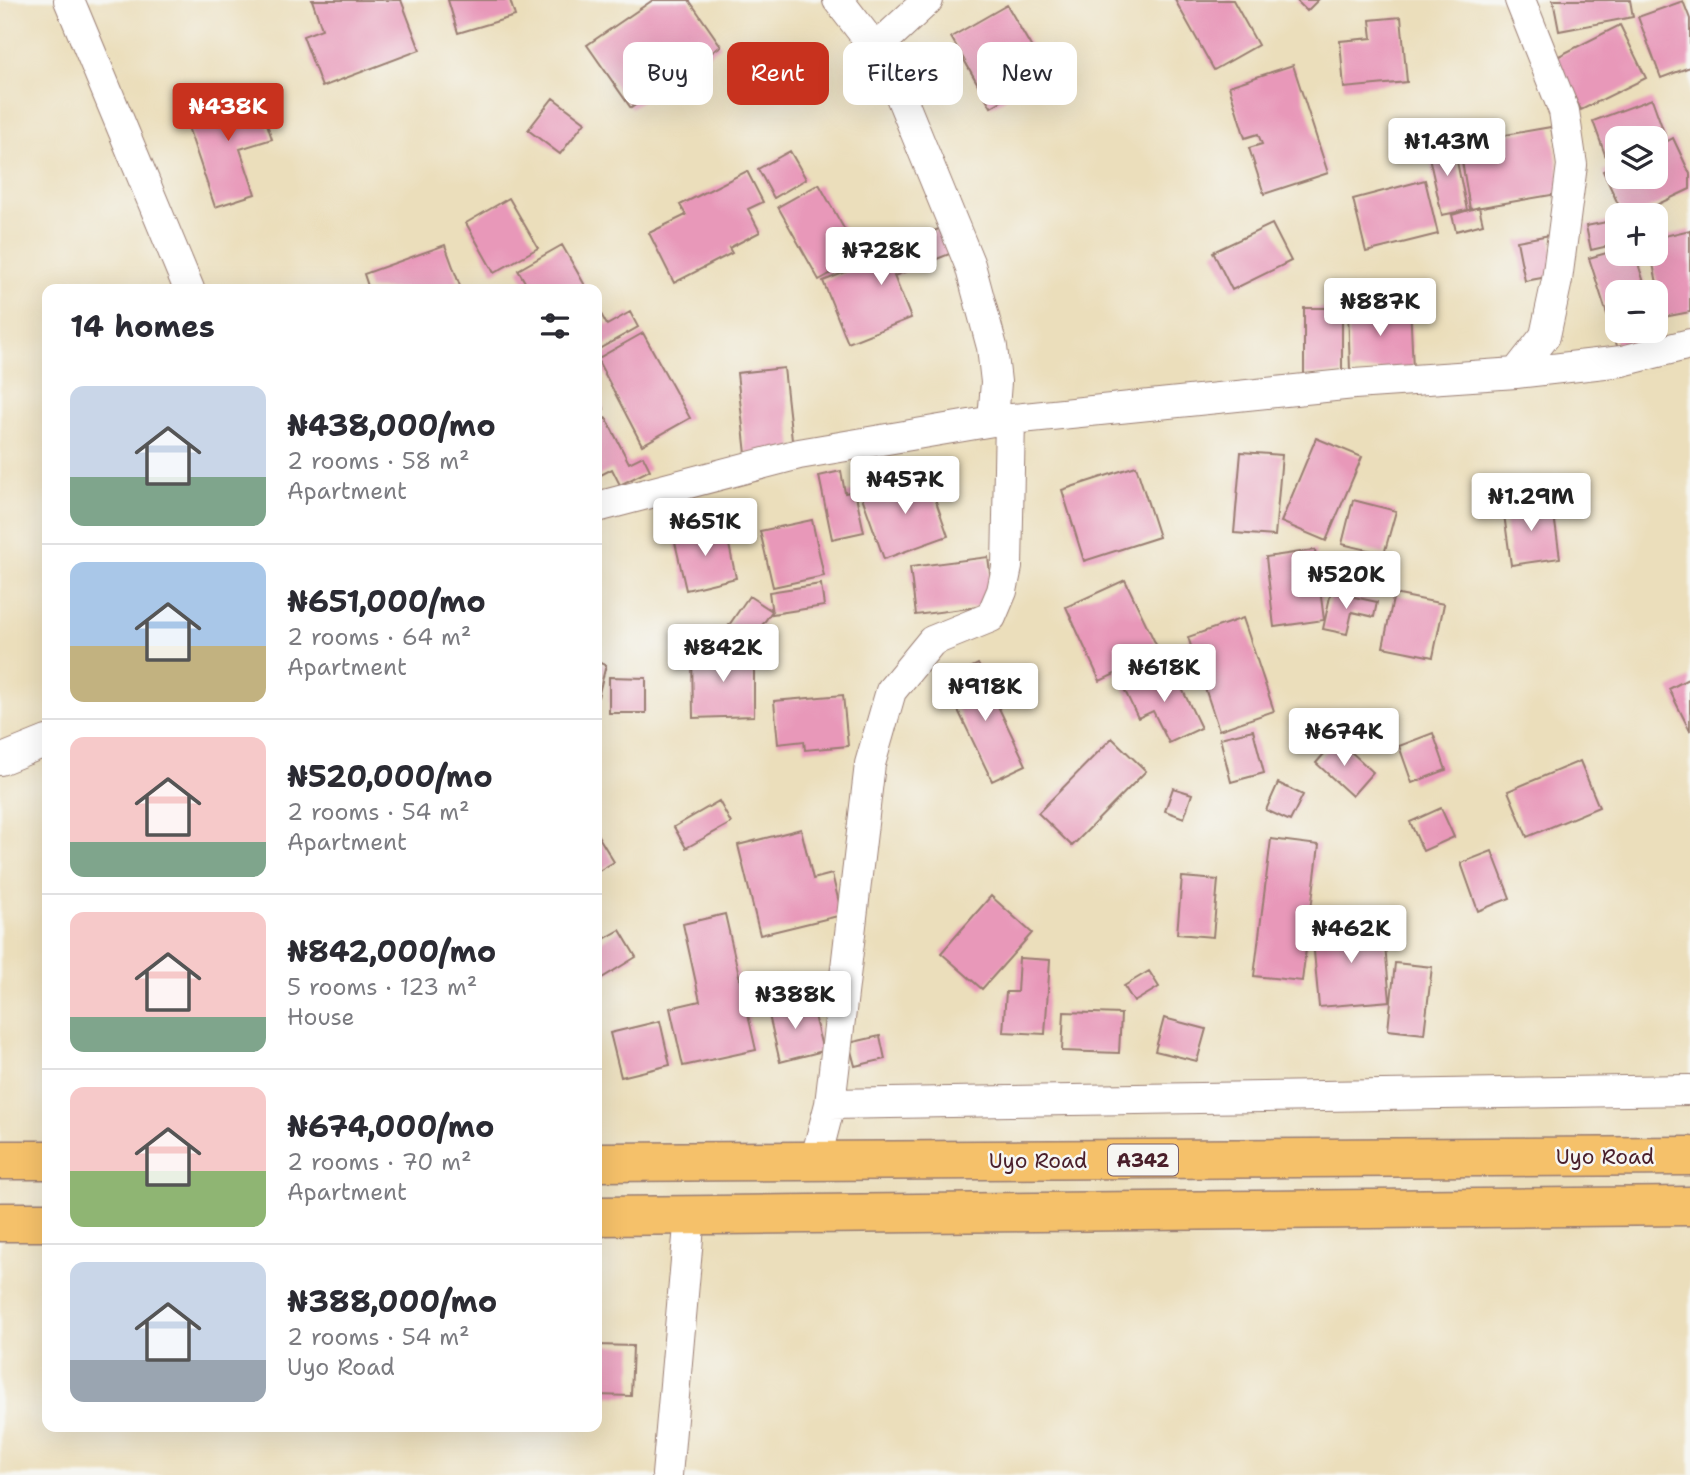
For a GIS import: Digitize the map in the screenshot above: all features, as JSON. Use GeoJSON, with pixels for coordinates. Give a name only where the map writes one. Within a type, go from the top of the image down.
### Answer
{"type":"FeatureCollection","features":[{"type":"Feature","properties":{"kind":"highway","name":"Uyo Road"},"geometry":{"type":"LineString","coordinates":[[602,1162],[1690,1156]]}},
{"type":"Feature","properties":{"kind":"highway"},"geometry":{"type":"LineString","coordinates":[[0,1160],[42,1160]]}},
{"type":"Feature","properties":{"kind":"highway"},"geometry":{"type":"LineString","coordinates":[[602,1216],[1690,1206]]}},
{"type":"Feature","properties":{"kind":"highway"},"geometry":{"type":"LineString","coordinates":[[0,1222],[42,1222]]}},
{"type":"Feature","properties":{"kind":"street"},"geometry":{"type":"LineString","coordinates":[[69,0],[187,284]]}},
{"type":"Feature","properties":{"kind":"street"},"geometry":{"type":"LineString","coordinates":[[838,0],[868,42]]}},
{"type":"Feature","properties":{"kind":"street"},"geometry":{"type":"LineString","coordinates":[[883,42],[928,0]]}},
{"type":"Feature","properties":{"kind":"street"},"geometry":{"type":"LineString","coordinates":[[1516,373],[1545,336],[1557,280],[1572,165],[1564,111],[1520,0]]}},
{"type":"Feature","properties":{"kind":"street"},"geometry":{"type":"LineString","coordinates":[[815,1162],[830,1104],[870,764],[891,691],[932,641],[990,617],[1002,591],[1007,567],[1001,420],[992,346],[970,265],[904,105]]}},
{"type":"Feature","properties":{"kind":"street"},"geometry":{"type":"LineString","coordinates":[[602,506],[799,454],[1001,420],[1354,384],[1516,373],[1622,361],[1690,344]]}},
{"type":"Feature","properties":{"kind":"street"},"geometry":{"type":"LineString","coordinates":[[0,760],[42,743]]}},
{"type":"Feature","properties":{"kind":"street"},"geometry":{"type":"LineString","coordinates":[[830,1104],[1690,1090]]}},
{"type":"Feature","properties":{"kind":"street"},"geometry":{"type":"LineString","coordinates":[[667,1475],[690,1215]]}},
{"type":"Feature","properties":{"kind":"building"},"geometry":{"type":"Polygon","coordinates":[[[312,0],[401,0],[420,50],[322,87],[303,36],[322,29],[312,0]]]}},
{"type":"Feature","properties":{"kind":"building"},"geometry":{"type":"Polygon","coordinates":[[[448,0],[510,0],[515,16],[458,33],[448,0]]]}},
{"type":"Feature","properties":{"kind":"building"},"geometry":{"type":"Polygon","coordinates":[[[653,0],[689,0],[721,46],[713,52],[713,42],[623,42],[623,97],[587,45],[653,0]]]}},
{"type":"Feature","properties":{"kind":"building"},"geometry":{"type":"Polygon","coordinates":[[[1175,0],[1233,0],[1258,45],[1214,70],[1175,0]]]}},
{"type":"Feature","properties":{"kind":"building"},"geometry":{"type":"Polygon","coordinates":[[[1296,0],[1318,0],[1307,11],[1296,0]]]}},
{"type":"Feature","properties":{"kind":"building"},"geometry":{"type":"Polygon","coordinates":[[[1553,0],[1630,0],[1633,17],[1559,31],[1553,0]]]}},
{"type":"Feature","properties":{"kind":"building"},"geometry":{"type":"Polygon","coordinates":[[[1683,1],[1690,19],[1690,67],[1661,78],[1638,17],[1683,1]]]}},
{"type":"Feature","properties":{"kind":"building"},"geometry":{"type":"Polygon","coordinates":[[[1007,5],[1028,42],[977,42],[977,82],[963,58],[963,42],[954,42],[951,37],[1007,5]]]}},
{"type":"Feature","properties":{"kind":"building"},"geometry":{"type":"Polygon","coordinates":[[[1401,17],[1407,82],[1344,88],[1340,41],[1372,38],[1370,20],[1401,17]]]}},
{"type":"Feature","properties":{"kind":"building"},"geometry":{"type":"Polygon","coordinates":[[[1620,25],[1646,78],[1581,110],[1555,58],[1620,25]]]}},
{"type":"Feature","properties":{"kind":"building"},"geometry":{"type":"Polygon","coordinates":[[[1293,65],[1328,173],[1264,194],[1249,148],[1262,144],[1258,134],[1245,138],[1229,86],[1293,65]]]}},
{"type":"Feature","properties":{"kind":"building"},"geometry":{"type":"Polygon","coordinates":[[[255,88],[272,139],[240,149],[255,194],[215,207],[183,112],[255,88]]]}},
{"type":"Feature","properties":{"kind":"building"},"geometry":{"type":"Polygon","coordinates":[[[553,98],[585,122],[560,154],[528,130],[553,98]]]}},
{"type":"Feature","properties":{"kind":"building"},"geometry":{"type":"Polygon","coordinates":[[[1652,99],[1662,126],[1605,126],[1605,154],[1593,121],[1652,99]]]}},
{"type":"Feature","properties":{"kind":"building"},"geometry":{"type":"Polygon","coordinates":[[[1551,127],[1563,193],[1470,209],[1459,143],[1551,127]]]}},
{"type":"Feature","properties":{"kind":"building"},"geometry":{"type":"Polygon","coordinates":[[[1673,138],[1690,174],[1690,189],[1660,203],[1618,203],[1611,189],[1668,189],[1668,141],[1673,138]]]}},
{"type":"Feature","properties":{"kind":"building"},"geometry":{"type":"Polygon","coordinates":[[[1453,142],[1467,210],[1442,215],[1427,148],[1453,142]]]}},
{"type":"Feature","properties":{"kind":"building"},"geometry":{"type":"Polygon","coordinates":[[[790,151],[806,179],[774,198],[758,169],[790,151]]]}},
{"type":"Feature","properties":{"kind":"building"},"geometry":{"type":"Polygon","coordinates":[[[747,171],[763,202],[748,209],[760,232],[729,248],[732,253],[674,283],[649,233],[686,215],[680,205],[747,171]]]}},
{"type":"Feature","properties":{"kind":"building"},"geometry":{"type":"Polygon","coordinates":[[[1425,180],[1438,234],[1366,252],[1353,199],[1425,180]]]}},
{"type":"Feature","properties":{"kind":"building"},"geometry":{"type":"Polygon","coordinates":[[[819,184],[860,257],[819,280],[778,207],[819,184]]]}},
{"type":"Feature","properties":{"kind":"building"},"geometry":{"type":"Polygon","coordinates":[[[509,198],[538,248],[494,273],[466,223],[509,198]]]}},
{"type":"Feature","properties":{"kind":"building"},"geometry":{"type":"Polygon","coordinates":[[[1479,207],[1483,224],[1456,231],[1452,215],[1479,207]]]}},
{"type":"Feature","properties":{"kind":"building"},"geometry":{"type":"Polygon","coordinates":[[[1605,222],[1605,247],[1591,250],[1586,226],[1605,222]]]}},
{"type":"Feature","properties":{"kind":"building"},"geometry":{"type":"Polygon","coordinates":[[[1272,224],[1291,261],[1232,290],[1213,252],[1272,224]]]}},
{"type":"Feature","properties":{"kind":"building"},"geometry":{"type":"Polygon","coordinates":[[[941,228],[952,253],[894,276],[911,318],[848,343],[823,281],[891,254],[889,250],[941,228]]]}},
{"type":"Feature","properties":{"kind":"building"},"geometry":{"type":"Polygon","coordinates":[[[1690,230],[1690,312],[1668,316],[1668,280],[1656,280],[1653,266],[1668,266],[1668,235],[1690,230]]]}},
{"type":"Feature","properties":{"kind":"building"},"geometry":{"type":"Polygon","coordinates":[[[1550,235],[1558,275],[1525,281],[1517,241],[1550,235]]]}},
{"type":"Feature","properties":{"kind":"building"},"geometry":{"type":"Polygon","coordinates":[[[445,245],[459,284],[367,284],[364,274],[445,245]]]}},
{"type":"Feature","properties":{"kind":"building"},"geometry":{"type":"Polygon","coordinates":[[[562,245],[584,284],[526,284],[518,270],[562,245]]]}},
{"type":"Feature","properties":{"kind":"building"},"geometry":{"type":"Polygon","coordinates":[[[1605,253],[1605,266],[1639,266],[1643,280],[1605,280],[1605,308],[1589,258],[1605,253]]]}},
{"type":"Feature","properties":{"kind":"building"},"geometry":{"type":"Polygon","coordinates":[[[1410,305],[1413,369],[1350,371],[1348,308],[1410,305]]]}},
{"type":"Feature","properties":{"kind":"building"},"geometry":{"type":"Polygon","coordinates":[[[1304,308],[1342,308],[1342,374],[1304,374],[1304,308]]]}},
{"type":"Feature","properties":{"kind":"building"},"geometry":{"type":"Polygon","coordinates":[[[630,312],[638,327],[602,347],[602,316],[607,325],[630,312]]]}},
{"type":"Feature","properties":{"kind":"building"},"geometry":{"type":"Polygon","coordinates":[[[643,333],[690,418],[642,445],[602,369],[602,356],[643,333]]]}},
{"type":"Feature","properties":{"kind":"building"},"geometry":{"type":"Polygon","coordinates":[[[1616,343],[1649,343],[1619,352],[1616,343]]]}},
{"type":"Feature","properties":{"kind":"building"},"geometry":{"type":"Polygon","coordinates":[[[784,368],[793,449],[746,454],[737,373],[784,368]]]}},
{"type":"Feature","properties":{"kind":"building"},"geometry":{"type":"Polygon","coordinates":[[[606,418],[629,463],[643,456],[650,470],[620,485],[612,469],[602,474],[602,420],[606,418]]]}},
{"type":"Feature","properties":{"kind":"building"},"geometry":{"type":"Polygon","coordinates":[[[1316,438],[1362,457],[1326,541],[1281,522],[1316,438]]]}},
{"type":"Feature","properties":{"kind":"building"},"geometry":{"type":"Polygon","coordinates":[[[1241,452],[1282,455],[1275,536],[1234,533],[1241,452]]]}},
{"type":"Feature","properties":{"kind":"building"},"geometry":{"type":"Polygon","coordinates":[[[1136,466],[1159,537],[1084,561],[1062,490],[1136,466]]]}},
{"type":"Feature","properties":{"kind":"building"},"geometry":{"type":"Polygon","coordinates":[[[841,471],[845,493],[855,491],[864,532],[832,539],[819,476],[841,471]]]}},
{"type":"Feature","properties":{"kind":"building"},"geometry":{"type":"Polygon","coordinates":[[[926,473],[948,536],[884,559],[862,497],[926,473]]]}},
{"type":"Feature","properties":{"kind":"building"},"geometry":{"type":"Polygon","coordinates":[[[1353,500],[1396,511],[1384,554],[1342,544],[1353,500]]]}},
{"type":"Feature","properties":{"kind":"building"},"geometry":{"type":"Polygon","coordinates":[[[1552,501],[1560,558],[1511,565],[1503,507],[1552,501]]]}},
{"type":"Feature","properties":{"kind":"building"},"geometry":{"type":"Polygon","coordinates":[[[812,520],[824,576],[773,587],[760,531],[812,520]]]}},
{"type":"Feature","properties":{"kind":"building"},"geometry":{"type":"Polygon","coordinates":[[[725,526],[736,578],[686,590],[674,538],[725,526]]]}},
{"type":"Feature","properties":{"kind":"building"},"geometry":{"type":"Polygon","coordinates":[[[1315,550],[1324,620],[1274,627],[1266,557],[1315,550]]]}},
{"type":"Feature","properties":{"kind":"building"},"geometry":{"type":"Polygon","coordinates":[[[988,557],[994,605],[916,615],[910,567],[988,557]]]}},
{"type":"Feature","properties":{"kind":"building"},"geometry":{"type":"Polygon","coordinates":[[[1125,580],[1160,653],[1100,681],[1066,607],[1125,580]]]}},
{"type":"Feature","properties":{"kind":"building"},"geometry":{"type":"Polygon","coordinates":[[[821,584],[824,606],[772,614],[769,592],[821,584]]]}},
{"type":"Feature","properties":{"kind":"building"},"geometry":{"type":"Polygon","coordinates":[[[1331,592],[1377,602],[1374,617],[1352,612],[1347,634],[1323,629],[1331,592]]]}},
{"type":"Feature","properties":{"kind":"building"},"geometry":{"type":"Polygon","coordinates":[[[1394,594],[1444,604],[1433,657],[1383,647],[1394,594]]]}},
{"type":"Feature","properties":{"kind":"building"},"geometry":{"type":"Polygon","coordinates":[[[749,596],[772,611],[747,647],[725,631],[749,596]]]}},
{"type":"Feature","properties":{"kind":"building"},"geometry":{"type":"Polygon","coordinates":[[[1243,618],[1274,711],[1219,730],[1188,637],[1243,618]]]}},
{"type":"Feature","properties":{"kind":"building"},"geometry":{"type":"Polygon","coordinates":[[[754,650],[754,716],[693,718],[692,651],[754,650]]]}},
{"type":"Feature","properties":{"kind":"building"},"geometry":{"type":"Polygon","coordinates":[[[602,664],[606,665],[602,681],[602,664]]]}},
{"type":"Feature","properties":{"kind":"building"},"geometry":{"type":"Polygon","coordinates":[[[978,664],[1026,765],[992,781],[944,681],[978,664]]]}},
{"type":"Feature","properties":{"kind":"building"},"geometry":{"type":"Polygon","coordinates":[[[1171,666],[1201,728],[1169,743],[1153,711],[1138,718],[1124,689],[1171,666]]]}},
{"type":"Feature","properties":{"kind":"building"},"geometry":{"type":"Polygon","coordinates":[[[609,677],[646,678],[646,713],[609,713],[609,677]]]}},
{"type":"Feature","properties":{"kind":"building"},"geometry":{"type":"Polygon","coordinates":[[[1690,678],[1690,731],[1669,689],[1690,678]]]}},
{"type":"Feature","properties":{"kind":"building"},"geometry":{"type":"Polygon","coordinates":[[[843,695],[848,746],[805,750],[804,741],[778,744],[774,701],[843,695]]]}},
{"type":"Feature","properties":{"kind":"building"},"geometry":{"type":"Polygon","coordinates":[[[1253,730],[1264,773],[1231,782],[1220,738],[1253,730]]]}},
{"type":"Feature","properties":{"kind":"building"},"geometry":{"type":"Polygon","coordinates":[[[1433,733],[1446,770],[1412,783],[1399,746],[1433,733]]]}},
{"type":"Feature","properties":{"kind":"building"},"geometry":{"type":"Polygon","coordinates":[[[1112,738],[1146,771],[1072,846],[1038,813],[1112,738]]]}},
{"type":"Feature","properties":{"kind":"building"},"geometry":{"type":"Polygon","coordinates":[[[1337,739],[1373,772],[1352,796],[1316,763],[1337,739]]]}},
{"type":"Feature","properties":{"kind":"building"},"geometry":{"type":"Polygon","coordinates":[[[1580,761],[1599,807],[1527,837],[1508,791],[1580,761]]]}},
{"type":"Feature","properties":{"kind":"building"},"geometry":{"type":"Polygon","coordinates":[[[1278,783],[1303,795],[1290,821],[1266,810],[1278,783]]]}},
{"type":"Feature","properties":{"kind":"building"},"geometry":{"type":"Polygon","coordinates":[[[1173,788],[1192,794],[1184,818],[1165,811],[1173,788]]]}},
{"type":"Feature","properties":{"kind":"building"},"geometry":{"type":"Polygon","coordinates":[[[719,801],[731,823],[686,848],[674,827],[719,801]]]}},
{"type":"Feature","properties":{"kind":"building"},"geometry":{"type":"Polygon","coordinates":[[[1441,808],[1454,837],[1423,851],[1410,822],[1441,808]]]}},
{"type":"Feature","properties":{"kind":"building"},"geometry":{"type":"Polygon","coordinates":[[[801,829],[813,879],[832,874],[842,915],[760,935],[738,845],[801,829]]]}},
{"type":"Feature","properties":{"kind":"building"},"geometry":{"type":"Polygon","coordinates":[[[1271,839],[1319,845],[1302,981],[1254,976],[1271,839]]]}},
{"type":"Feature","properties":{"kind":"building"},"geometry":{"type":"Polygon","coordinates":[[[602,842],[614,862],[602,869],[602,842]]]}},
{"type":"Feature","properties":{"kind":"building"},"geometry":{"type":"Polygon","coordinates":[[[1492,851],[1510,898],[1478,911],[1461,863],[1492,851]]]}},
{"type":"Feature","properties":{"kind":"building"},"geometry":{"type":"Polygon","coordinates":[[[1182,877],[1218,880],[1213,937],[1177,934],[1182,877]]]}},
{"type":"Feature","properties":{"kind":"building"},"geometry":{"type":"Polygon","coordinates":[[[991,896],[1032,933],[982,989],[941,953],[991,896]]]}},
{"type":"Feature","properties":{"kind":"building"},"geometry":{"type":"Polygon","coordinates":[[[725,914],[756,1050],[683,1066],[670,1008],[700,1001],[683,924],[725,914]]]}},
{"type":"Feature","properties":{"kind":"building"},"geometry":{"type":"Polygon","coordinates":[[[1383,923],[1390,1001],[1319,1007],[1312,929],[1383,923]]]}},
{"type":"Feature","properties":{"kind":"building"},"geometry":{"type":"Polygon","coordinates":[[[620,930],[636,957],[602,978],[602,940],[620,930]]]}},
{"type":"Feature","properties":{"kind":"building"},"geometry":{"type":"Polygon","coordinates":[[[1019,958],[1050,960],[1045,1034],[1003,1032],[1006,992],[1017,992],[1019,958]]]}},
{"type":"Feature","properties":{"kind":"building"},"geometry":{"type":"Polygon","coordinates":[[[1395,963],[1432,967],[1424,1034],[1388,1030],[1395,963]]]}},
{"type":"Feature","properties":{"kind":"building"},"geometry":{"type":"Polygon","coordinates":[[[1149,971],[1159,987],[1134,1002],[1124,986],[1149,971]]]}},
{"type":"Feature","properties":{"kind":"building"},"geometry":{"type":"Polygon","coordinates":[[[810,1000],[823,1051],[780,1062],[768,1011],[810,1000]]]}},
{"type":"Feature","properties":{"kind":"building"},"geometry":{"type":"Polygon","coordinates":[[[1064,1012],[1121,1014],[1119,1053],[1062,1051],[1064,1012]]]}},
{"type":"Feature","properties":{"kind":"building"},"geometry":{"type":"Polygon","coordinates":[[[1164,1018],[1206,1029],[1197,1061],[1155,1051],[1164,1018]]]}},
{"type":"Feature","properties":{"kind":"building"},"geometry":{"type":"Polygon","coordinates":[[[660,1021],[670,1065],[621,1077],[610,1033],[660,1021]]]}},
{"type":"Feature","properties":{"kind":"building"},"geometry":{"type":"Polygon","coordinates":[[[880,1036],[885,1059],[855,1066],[849,1043],[880,1036]]]}},
{"type":"Feature","properties":{"kind":"building"},"geometry":{"type":"Polygon","coordinates":[[[602,1345],[633,1346],[631,1396],[602,1395],[602,1345]]]}}]}
